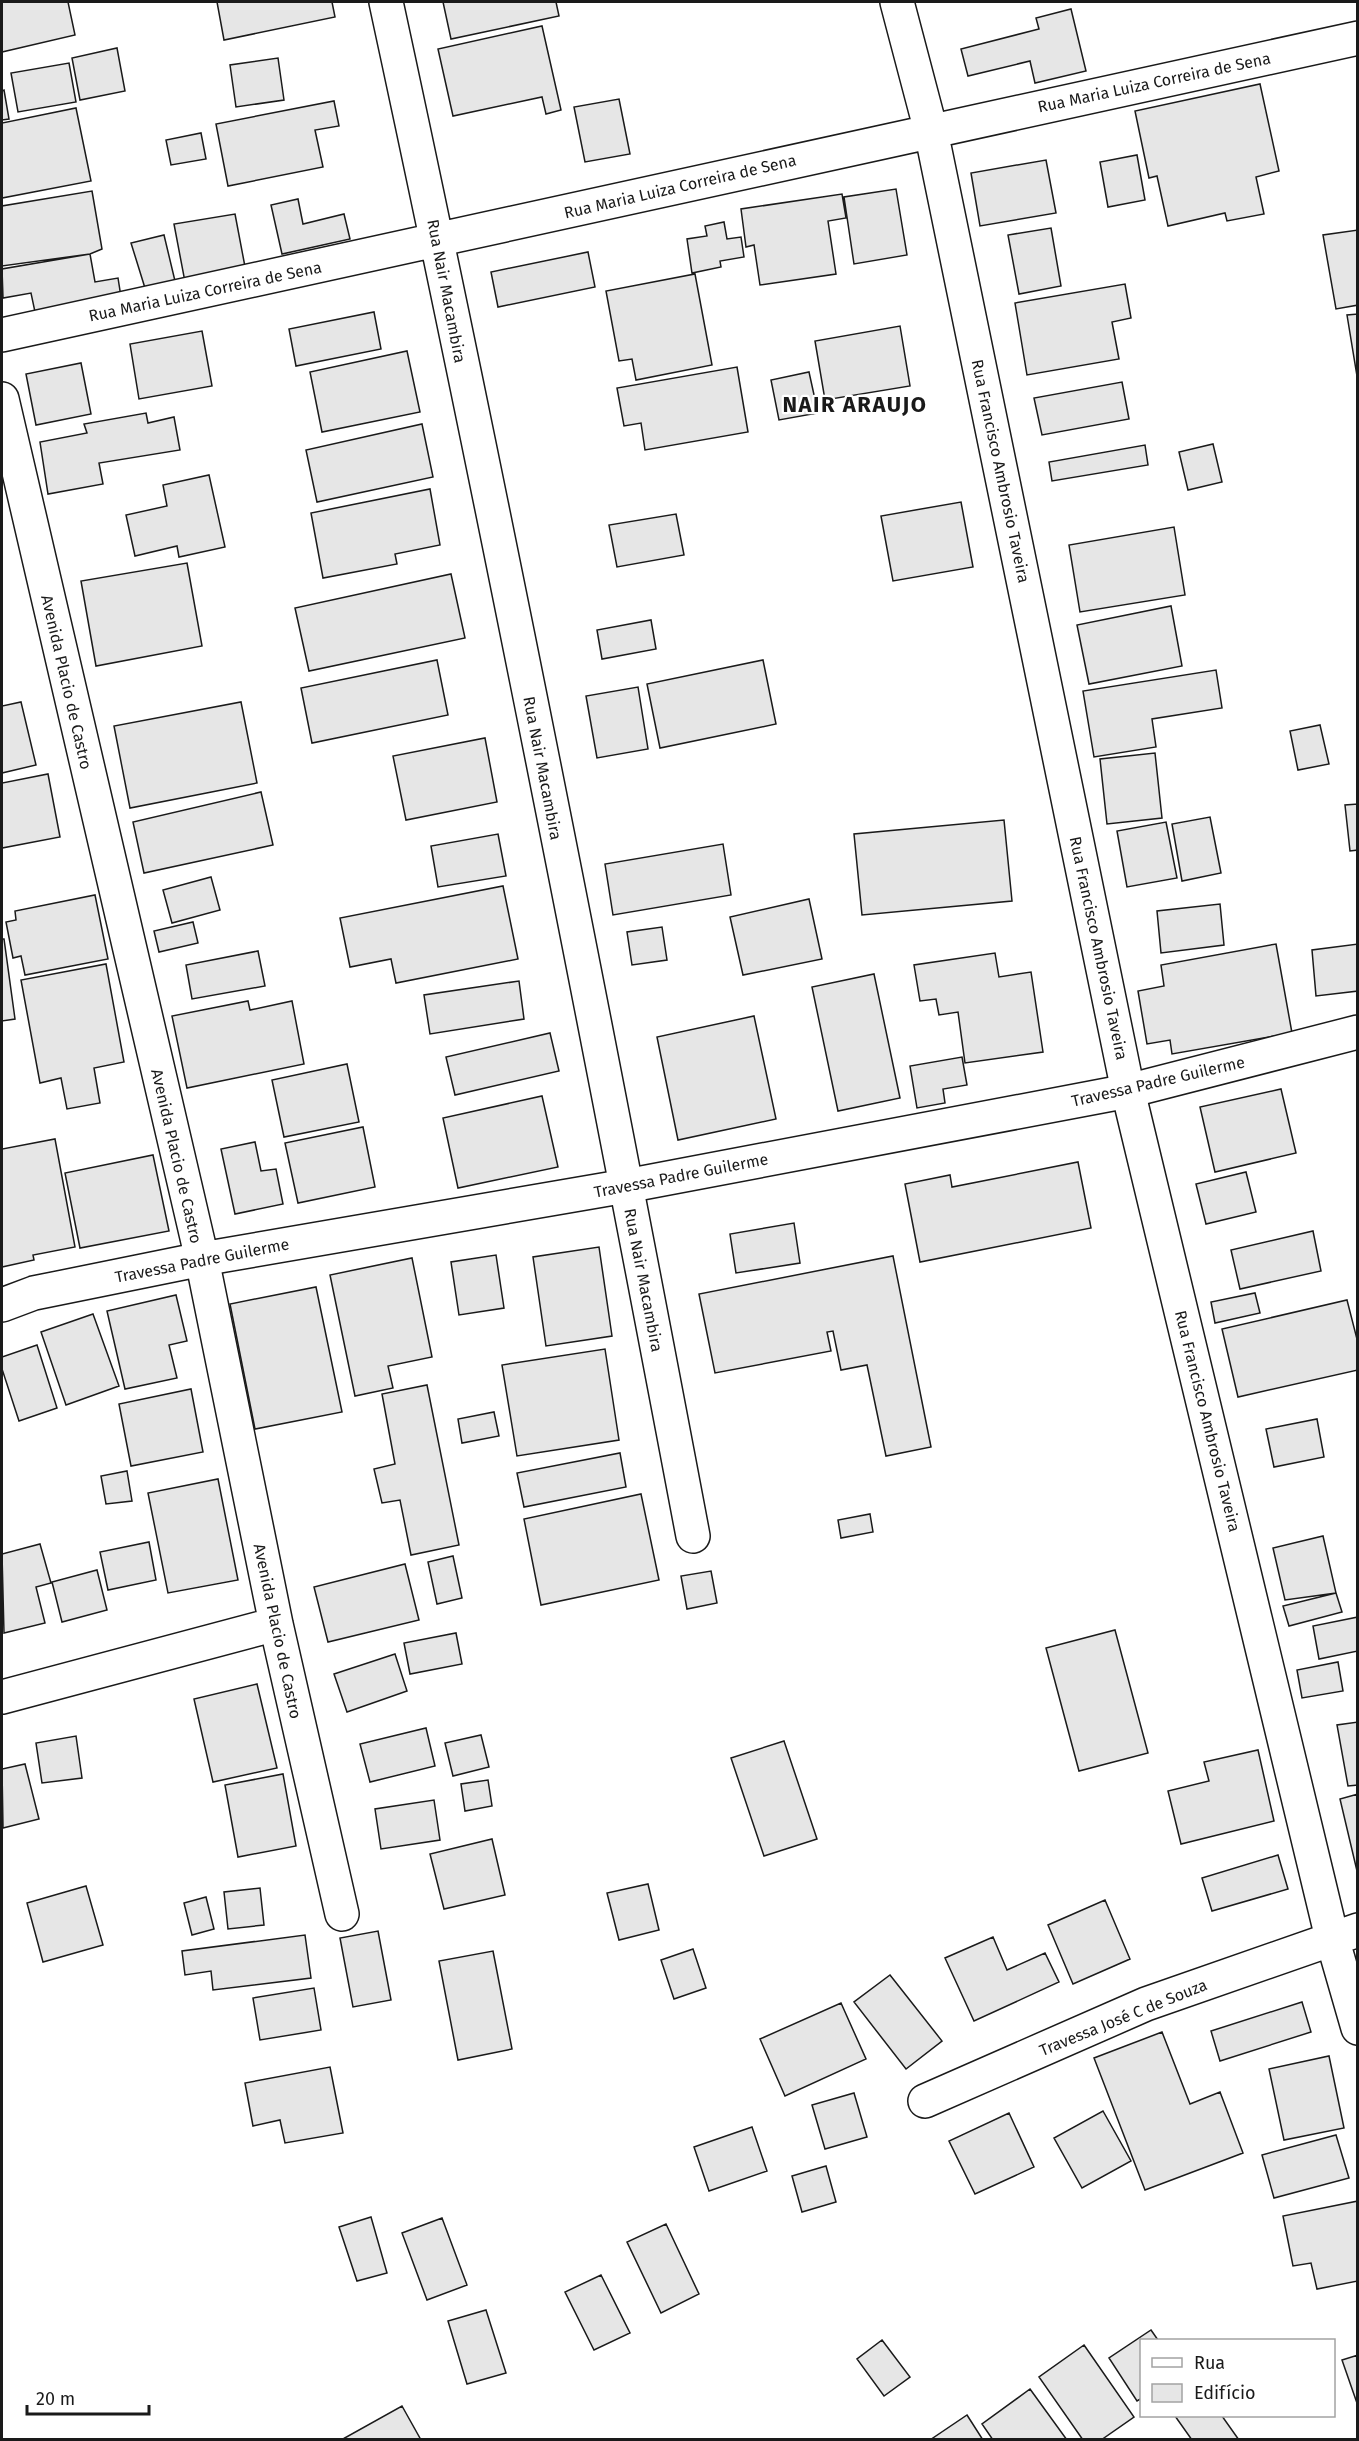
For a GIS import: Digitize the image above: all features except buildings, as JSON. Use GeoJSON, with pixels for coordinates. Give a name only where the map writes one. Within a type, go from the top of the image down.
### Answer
{"type":"FeatureCollection","features":[{"type":"Feature","properties":{"kind":"street","name":"Rua Nair Macambira"},"geometry":{"type":"LineString","coordinates":[[386,2],[437,240],[626,1186],[693,1536]]}},
{"type":"Feature","properties":{"kind":"street","name":"Rua Francisco Ambrosio Taveira"},"geometry":{"type":"LineString","coordinates":[[897,2],[931,131],[1128,1091],[1345,1934],[1358,2028]]}},
{"type":"Feature","properties":{"kind":"street","name":"Rua Maria Luiza Correira de Sena"},"geometry":{"type":"LineString","coordinates":[[2,335],[1358,38]]}},
{"type":"Feature","properties":{"kind":"street","name":"Avenida Placio de Castro"},"geometry":{"type":"LineString","coordinates":[[2,399],[202,1259],[276,1624],[342,1914]]}},
{"type":"Feature","properties":{"kind":"street","name":"Travessa Padre Guilerme"},"geometry":{"type":"LineString","coordinates":[[2,1305],[34,1293],[202,1259],[626,1186],[1128,1091],[1358,1032]]}},
{"type":"Feature","properties":{"kind":"street"},"geometry":{"type":"LineString","coordinates":[[2,1697],[276,1624]]}},
{"type":"Feature","properties":{"kind":"street","name":"Travessa José C de Souza"},"geometry":{"type":"LineString","coordinates":[[926,2101],[1146,2004],[1345,1934]]}},
{"type":"Feature","properties":{"kind":"district","name":"NAIR ARAUJO"},"geometry":{"type":"Point","coordinates":[855,404]}}]}
